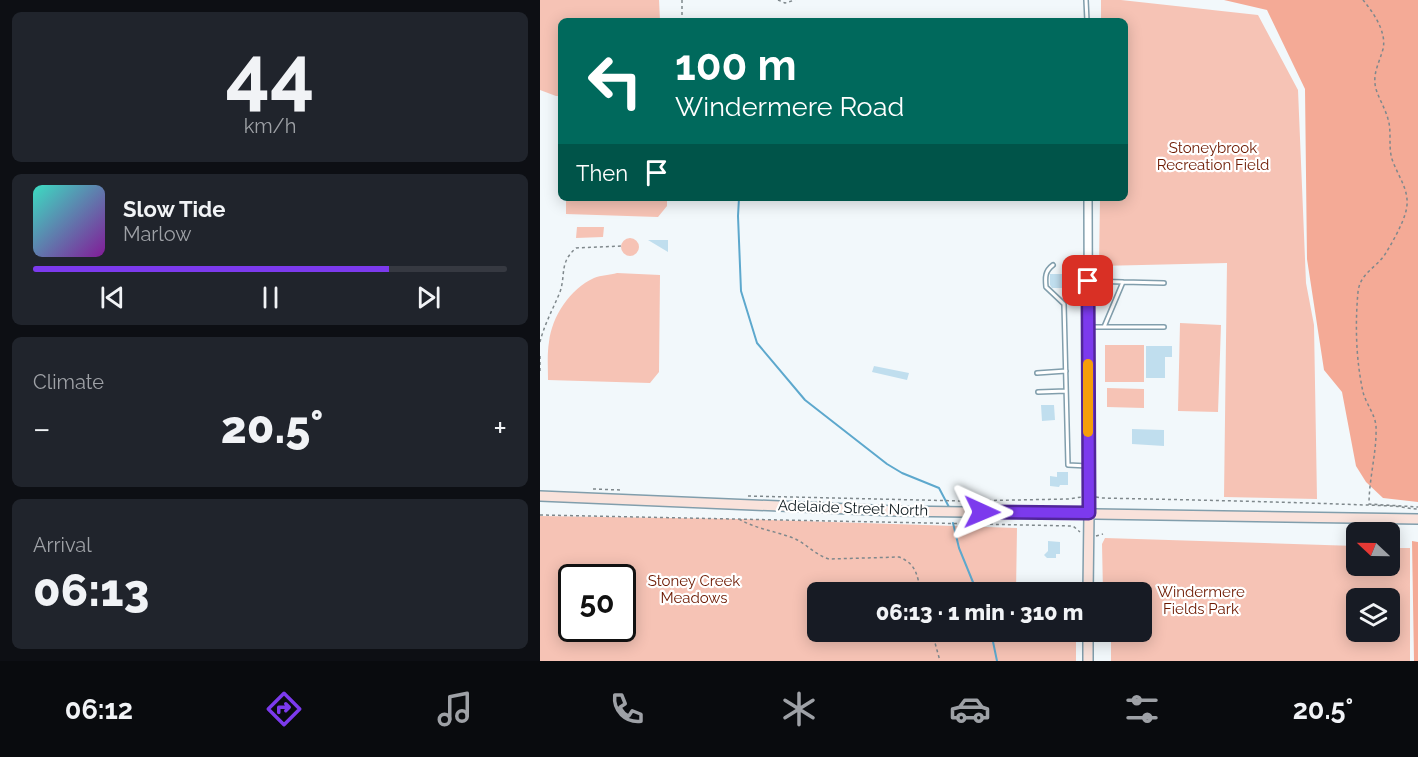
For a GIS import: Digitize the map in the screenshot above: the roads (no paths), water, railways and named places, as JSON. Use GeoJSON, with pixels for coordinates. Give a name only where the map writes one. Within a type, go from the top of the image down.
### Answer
{"type":"FeatureCollection","features":[{"type":"Feature","properties":{"kind":"main road","name":"Adelaide Street North"},"geometry":{"type":"LineString","coordinates":[[540,496],[896,511],[1415,519]]}},
{"type":"Feature","properties":{"kind":"main road"},"geometry":{"type":"LineString","coordinates":[[1088,582],[1089,513]]}},
{"type":"Feature","properties":{"kind":"main road"},"geometry":{"type":"LineString","coordinates":[[1088,642],[1088,661]]}},
{"type":"Feature","properties":{"kind":"street"},"geometry":{"type":"LineString","coordinates":[[1088,201],[1089,513]]}},
{"type":"Feature","properties":{"kind":"lane"},"geometry":{"type":"LineString","coordinates":[[1086,0],[1087,18]]}},
{"type":"Feature","properties":{"kind":"lane"},"geometry":{"type":"LineString","coordinates":[[1053,265],[1047,270],[1045,278],[1046,287],[1064,304],[1068,465],[1088,466]]}},
{"type":"Feature","properties":{"kind":"lane"},"geometry":{"type":"LineString","coordinates":[[1088,281],[1164,283]]}},
{"type":"Feature","properties":{"kind":"lane"},"geometry":{"type":"LineString","coordinates":[[1104,327],[1123,282]]}},
{"type":"Feature","properties":{"kind":"lane"},"geometry":{"type":"LineString","coordinates":[[1088,327],[1164,327]]}},
{"type":"Feature","properties":{"kind":"lane"},"geometry":{"type":"LineString","coordinates":[[1037,373],[1066,371]]}},
{"type":"Feature","properties":{"kind":"lane"},"geometry":{"type":"LineString","coordinates":[[1038,392],[1066,391]]}},
{"type":"Feature","properties":{"kind":"waterway"},"geometry":{"type":"LineString","coordinates":[[739,201],[741,291],[757,343],[805,400],[887,464],[902,473],[939,488],[950,509]]}},
{"type":"Feature","properties":{"kind":"waterway"},"geometry":{"type":"LineString","coordinates":[[953,523],[959,548],[973,582]]}},
{"type":"Feature","properties":{"kind":"waterway"},"geometry":{"type":"LineString","coordinates":[[993,642],[997,661]]}},
{"type":"Feature","properties":{"kind":"park label","name":"Stoneybrook Recreation Field"},"geometry":{"type":"Point","coordinates":[1213,156]}},
{"type":"Feature","properties":{"kind":"park label","name":"Stoney Creek Meadows"},"geometry":{"type":"Point","coordinates":[694,590]}},
{"type":"Feature","properties":{"kind":"park label","name":"Windermere Fields Park"},"geometry":{"type":"Point","coordinates":[1201,600]}}]}
